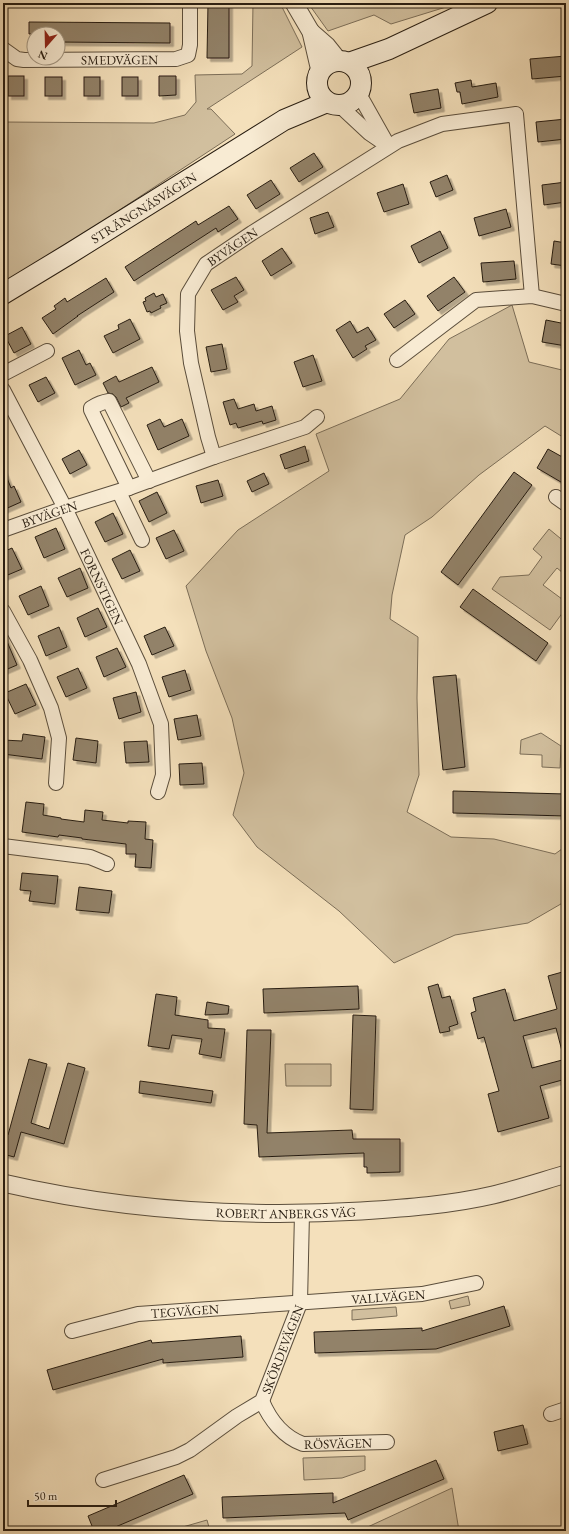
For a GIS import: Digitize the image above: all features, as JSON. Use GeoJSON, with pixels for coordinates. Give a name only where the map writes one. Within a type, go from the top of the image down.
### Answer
{"type":"FeatureCollection","features":[{"type":"Feature","properties":{"kind":"main road"},"geometry":{"type":"LineString","coordinates":[[389,49],[360,89],[355,100],[348,104],[334,104],[322,98],[318,91],[319,78],[325,66],[332,62],[344,62],[389,49],[487,3]]}},
{"type":"Feature","properties":{"kind":"main road"},"geometry":{"type":"LineString","coordinates":[[344,62],[358,72],[360,89]]}},
{"type":"Feature","properties":{"kind":"main road","name":"STRÄNGNÄSVÄGEN"},"geometry":{"type":"LineString","coordinates":[[284,120],[319,78]]}},
{"type":"Feature","properties":{"kind":"main road","name":"STRÄNGNÄSVÄGEN"},"geometry":{"type":"LineString","coordinates":[[3,294],[284,120],[334,104]]}},
{"type":"Feature","properties":{"kind":"street","name":"SMEDVÄGEN"},"geometry":{"type":"LineString","coordinates":[[3,49],[16,59],[24,60],[176,59],[188,55],[190,45],[190,3]]}},
{"type":"Feature","properties":{"kind":"street"},"geometry":{"type":"LineString","coordinates":[[294,3],[311,32],[344,62]]}},
{"type":"Feature","properties":{"kind":"street"},"geometry":{"type":"LineString","coordinates":[[311,32],[319,78]]}},
{"type":"Feature","properties":{"kind":"street"},"geometry":{"type":"LineString","coordinates":[[360,89],[388,146]]}},
{"type":"Feature","properties":{"kind":"street"},"geometry":{"type":"LineString","coordinates":[[334,104],[369,133],[388,146]]}},
{"type":"Feature","properties":{"kind":"street","name":"BYVÄGEN"},"geometry":{"type":"LineString","coordinates":[[214,457],[191,362],[187,331],[188,294],[206,264],[388,146],[406,137],[442,124],[516,114],[532,296]]}},
{"type":"Feature","properties":{"kind":"street"},"geometry":{"type":"LineString","coordinates":[[397,360],[476,300],[532,296],[566,304]]}},
{"type":"Feature","properties":{"kind":"street"},"geometry":{"type":"LineString","coordinates":[[3,374],[47,351]]}},
{"type":"Feature","properties":{"kind":"street","name":"FORNSTIGEN"},"geometry":{"type":"LineString","coordinates":[[3,390],[65,508],[139,664],[161,724],[163,775],[158,792]]}},
{"type":"Feature","properties":{"kind":"street"},"geometry":{"type":"LineString","coordinates":[[142,540],[124,490],[91,408],[109,401],[149,481]]}},
{"type":"Feature","properties":{"kind":"street","name":"BYVÄGEN"},"geometry":{"type":"LineString","coordinates":[[3,530],[65,508],[124,490],[214,457],[305,427],[317,417]]}},
{"type":"Feature","properties":{"kind":"street"},"geometry":{"type":"LineString","coordinates":[[3,611],[30,660],[51,708],[59,738],[56,783]]}},
{"type":"Feature","properties":{"kind":"street"},"geometry":{"type":"LineString","coordinates":[[3,846],[90,857],[107,864]]}},
{"type":"Feature","properties":{"kind":"street","name":"ROBERT ANBERGS VÄG"},"geometry":{"type":"LineString","coordinates":[[3,1183],[106,1202],[152,1208],[213,1212],[302,1214],[446,1204],[511,1190],[566,1174]]}},
{"type":"Feature","properties":{"kind":"street","name":"SKÖRDEVÄGEN"},"geometry":{"type":"LineString","coordinates":[[103,1480],[190,1450],[237,1416],[262,1401],[300,1303],[302,1214]]}},
{"type":"Feature","properties":{"kind":"street","name":"VALLVÄGEN"},"geometry":{"type":"LineString","coordinates":[[300,1303],[422,1294],[476,1283]]}},
{"type":"Feature","properties":{"kind":"street","name":"TEGVÄGEN"},"geometry":{"type":"LineString","coordinates":[[72,1331],[138,1314],[300,1303]]}},
{"type":"Feature","properties":{"kind":"street","name":"RÖSVÄGEN"},"geometry":{"type":"LineString","coordinates":[[262,1401],[266,1410],[283,1432],[292,1440],[302,1444],[387,1442]]}},
{"type":"Feature","properties":{"kind":"street"},"geometry":{"type":"LineString","coordinates":[[551,1414],[566,1409]]}},
{"type":"Feature","properties":{"kind":"shaded area"},"geometry":{"type":"Polygon","coordinates":[[[253,3],[280,3],[302,47],[207,109],[211,109],[235,134],[36,265],[3,284],[3,122],[154,123],[185,115],[196,102],[195,75],[242,74],[252,66],[253,3]]]}},
{"type":"Feature","properties":{"kind":"shaded area"},"geometry":{"type":"Polygon","coordinates":[[[308,3],[459,3],[391,24],[374,15],[328,31],[308,3]]]}},
{"type":"Feature","properties":{"kind":"shaded area"},"geometry":{"type":"Polygon","coordinates":[[[512,305],[529,362],[566,371],[566,439],[545,426],[479,475],[432,517],[405,535],[392,595],[390,619],[418,637],[417,698],[419,775],[407,812],[451,837],[494,839],[555,854],[566,846],[566,901],[528,923],[455,935],[394,963],[339,911],[257,847],[233,815],[244,773],[232,718],[206,651],[186,586],[238,530],[329,471],[316,434],[400,399],[449,339],[512,305]]]}},
{"type":"Feature","properties":{"kind":"shaded area"},"geometry":{"type":"Polygon","coordinates":[[[549,529],[566,543],[566,569],[563,573],[557,568],[543,585],[566,602],[566,608],[550,630],[492,589],[500,577],[529,575],[542,557],[533,549],[549,529]]]}},
{"type":"Feature","properties":{"kind":"shaded area"},"geometry":{"type":"Polygon","coordinates":[[[541,733],[561,746],[560,768],[542,767],[542,755],[520,754],[521,740],[541,733]]]}},
{"type":"Feature","properties":{"kind":"shaded area"},"geometry":{"type":"Polygon","coordinates":[[[285,1064],[331,1064],[331,1086],[286,1086],[285,1064]]]}},
{"type":"Feature","properties":{"kind":"shaded area"},"geometry":{"type":"Polygon","coordinates":[[[468,1296],[470,1305],[451,1309],[449,1301],[468,1296]]]}},
{"type":"Feature","properties":{"kind":"shaded area"},"geometry":{"type":"Polygon","coordinates":[[[396,1307],[397,1316],[352,1320],[352,1310],[396,1307]]]}},
{"type":"Feature","properties":{"kind":"shaded area"},"geometry":{"type":"Polygon","coordinates":[[[365,1456],[365,1470],[342,1478],[304,1480],[303,1458],[365,1456]]]}},
{"type":"Feature","properties":{"kind":"shaded area"},"geometry":{"type":"Polygon","coordinates":[[[452,1488],[459,1531],[359,1531],[452,1488]]]}},
{"type":"Feature","properties":{"kind":"shaded area"},"geometry":{"type":"Polygon","coordinates":[[[207,1520],[210,1531],[169,1531],[207,1520]]]}},
{"type":"Feature","properties":{"kind":"building"},"geometry":{"type":"Polygon","coordinates":[[[208,3],[229,3],[229,58],[207,58],[208,3]]]}},
{"type":"Feature","properties":{"kind":"building"},"geometry":{"type":"Polygon","coordinates":[[[29,22],[170,23],[170,43],[66,42],[66,26],[29,26],[29,22]]]}},
{"type":"Feature","properties":{"kind":"building"},"geometry":{"type":"Polygon","coordinates":[[[566,56],[566,76],[532,79],[530,59],[566,56]]]}},
{"type":"Feature","properties":{"kind":"building"},"geometry":{"type":"Polygon","coordinates":[[[8,76],[24,76],[24,96],[8,96],[8,76]]]}},
{"type":"Feature","properties":{"kind":"building"},"geometry":{"type":"Polygon","coordinates":[[[159,76],[176,76],[176,95],[159,96],[159,76]]]}},
{"type":"Feature","properties":{"kind":"building"},"geometry":{"type":"Polygon","coordinates":[[[45,77],[62,77],[62,96],[45,96],[45,77]]]}},
{"type":"Feature","properties":{"kind":"building"},"geometry":{"type":"Polygon","coordinates":[[[84,77],[100,77],[100,96],[84,96],[84,77]]]}},
{"type":"Feature","properties":{"kind":"building"},"geometry":{"type":"Polygon","coordinates":[[[122,77],[138,77],[138,96],[122,96],[122,77]]]}},
{"type":"Feature","properties":{"kind":"building"},"geometry":{"type":"Polygon","coordinates":[[[471,80],[472,87],[496,83],[498,97],[462,104],[460,92],[457,92],[455,83],[471,80]]]}},
{"type":"Feature","properties":{"kind":"building"},"geometry":{"type":"Polygon","coordinates":[[[438,89],[441,108],[414,113],[410,94],[438,89]]]}},
{"type":"Feature","properties":{"kind":"building"},"geometry":{"type":"Polygon","coordinates":[[[566,119],[566,139],[538,142],[536,122],[566,119]]]}},
{"type":"Feature","properties":{"kind":"building"},"geometry":{"type":"Polygon","coordinates":[[[314,153],[323,167],[299,182],[290,168],[314,153]]]}},
{"type":"Feature","properties":{"kind":"building"},"geometry":{"type":"Polygon","coordinates":[[[447,175],[453,190],[436,197],[430,182],[447,175]]]}},
{"type":"Feature","properties":{"kind":"building"},"geometry":{"type":"Polygon","coordinates":[[[271,180],[280,194],[256,209],[247,195],[271,180]]]}},
{"type":"Feature","properties":{"kind":"building"},"geometry":{"type":"Polygon","coordinates":[[[566,182],[566,202],[544,205],[542,185],[566,182]]]}},
{"type":"Feature","properties":{"kind":"building"},"geometry":{"type":"Polygon","coordinates":[[[403,184],[409,204],[384,212],[377,193],[403,184]]]}},
{"type":"Feature","properties":{"kind":"building"},"geometry":{"type":"Polygon","coordinates":[[[229,206],[238,219],[218,232],[216,228],[134,281],[125,267],[196,221],[198,225],[229,206]]]}},
{"type":"Feature","properties":{"kind":"building"},"geometry":{"type":"Polygon","coordinates":[[[506,209],[511,227],[479,236],[474,218],[506,209]]]}},
{"type":"Feature","properties":{"kind":"building"},"geometry":{"type":"Polygon","coordinates":[[[328,212],[334,227],[315,234],[310,218],[328,212]]]}},
{"type":"Feature","properties":{"kind":"building"},"geometry":{"type":"Polygon","coordinates":[[[440,231],[448,248],[419,263],[411,246],[440,231]]]}},
{"type":"Feature","properties":{"kind":"building"},"geometry":{"type":"Polygon","coordinates":[[[554,241],[566,243],[566,266],[551,264],[554,241]]]}},
{"type":"Feature","properties":{"kind":"building"},"geometry":{"type":"Polygon","coordinates":[[[282,248],[292,263],[271,276],[262,261],[282,248]]]}},
{"type":"Feature","properties":{"kind":"building"},"geometry":{"type":"Polygon","coordinates":[[[514,261],[516,279],[483,282],[481,263],[514,261]]]}},
{"type":"Feature","properties":{"kind":"building"},"geometry":{"type":"Polygon","coordinates":[[[236,277],[244,290],[234,296],[238,302],[223,310],[211,290],[236,277]]]}},
{"type":"Feature","properties":{"kind":"building"},"geometry":{"type":"Polygon","coordinates":[[[454,277],[465,292],[438,311],[427,296],[454,277]]]}},
{"type":"Feature","properties":{"kind":"building"},"geometry":{"type":"Polygon","coordinates":[[[106,278],[114,292],[77,316],[53,334],[42,318],[56,309],[54,306],[65,298],[67,302],[106,278]]]}},
{"type":"Feature","properties":{"kind":"building"},"geometry":{"type":"Polygon","coordinates":[[[154,293],[156,297],[163,294],[167,303],[151,313],[150,311],[147,312],[143,302],[146,301],[145,298],[154,293]]]}},
{"type":"Feature","properties":{"kind":"building"},"geometry":{"type":"Polygon","coordinates":[[[405,300],[415,314],[394,328],[384,314],[405,300]]]}},
{"type":"Feature","properties":{"kind":"building"},"geometry":{"type":"Polygon","coordinates":[[[130,319],[140,339],[113,353],[104,336],[119,329],[118,325],[130,319]]]}},
{"type":"Feature","properties":{"kind":"building"},"geometry":{"type":"Polygon","coordinates":[[[546,320],[566,324],[566,346],[542,342],[546,320]]]}},
{"type":"Feature","properties":{"kind":"building"},"geometry":{"type":"Polygon","coordinates":[[[350,321],[357,333],[368,327],[376,340],[365,346],[367,349],[353,358],[336,330],[350,321]]]}},
{"type":"Feature","properties":{"kind":"building"},"geometry":{"type":"Polygon","coordinates":[[[22,327],[31,344],[14,353],[5,336],[22,327]]]}},
{"type":"Feature","properties":{"kind":"building"},"geometry":{"type":"Polygon","coordinates":[[[222,344],[227,369],[211,372],[206,347],[222,344]]]}},
{"type":"Feature","properties":{"kind":"building"},"geometry":{"type":"Polygon","coordinates":[[[79,350],[86,365],[90,363],[96,375],[75,385],[62,358],[79,350]]]}},
{"type":"Feature","properties":{"kind":"building"},"geometry":{"type":"Polygon","coordinates":[[[313,355],[322,381],[303,387],[294,362],[313,355]]]}},
{"type":"Feature","properties":{"kind":"building"},"geometry":{"type":"Polygon","coordinates":[[[152,367],[159,382],[126,398],[129,403],[121,407],[116,397],[113,394],[108,393],[103,383],[116,376],[119,382],[152,367]]]}},
{"type":"Feature","properties":{"kind":"building"},"geometry":{"type":"Polygon","coordinates":[[[46,377],[55,393],[38,402],[29,385],[46,377]]]}},
{"type":"Feature","properties":{"kind":"building"},"geometry":{"type":"Polygon","coordinates":[[[234,399],[238,409],[254,404],[256,411],[272,406],[276,420],[263,424],[262,421],[238,428],[236,423],[230,425],[223,402],[234,399]]]}},
{"type":"Feature","properties":{"kind":"building"},"geometry":{"type":"Polygon","coordinates":[[[160,419],[164,427],[182,419],[189,436],[158,450],[147,425],[160,419]]]}},
{"type":"Feature","properties":{"kind":"building"},"geometry":{"type":"Polygon","coordinates":[[[305,446],[309,461],[285,469],[280,455],[305,446]]]}},
{"type":"Feature","properties":{"kind":"building"},"geometry":{"type":"Polygon","coordinates":[[[548,449],[566,459],[566,485],[537,468],[548,449]]]}},
{"type":"Feature","properties":{"kind":"building"},"geometry":{"type":"Polygon","coordinates":[[[79,450],[87,465],[70,474],[62,459],[79,450]]]}},
{"type":"Feature","properties":{"kind":"building"},"geometry":{"type":"Polygon","coordinates":[[[3,468],[11,488],[14,486],[21,502],[3,510],[3,468]]]}},
{"type":"Feature","properties":{"kind":"building"},"geometry":{"type":"Polygon","coordinates":[[[514,472],[532,485],[458,585],[441,572],[514,472]]]}},
{"type":"Feature","properties":{"kind":"building"},"geometry":{"type":"Polygon","coordinates":[[[264,473],[269,484],[252,492],[247,481],[264,473]]]}},
{"type":"Feature","properties":{"kind":"building"},"geometry":{"type":"Polygon","coordinates":[[[218,480],[223,496],[201,503],[196,486],[218,480]]]}},
{"type":"Feature","properties":{"kind":"building"},"geometry":{"type":"Polygon","coordinates":[[[157,492],[167,513],[149,522],[139,501],[157,492]]]}},
{"type":"Feature","properties":{"kind":"building"},"geometry":{"type":"Polygon","coordinates":[[[113,513],[123,534],[105,542],[95,522],[113,513]]]}},
{"type":"Feature","properties":{"kind":"building"},"geometry":{"type":"Polygon","coordinates":[[[56,528],[65,549],[44,558],[35,537],[56,528]]]}},
{"type":"Feature","properties":{"kind":"building"},"geometry":{"type":"Polygon","coordinates":[[[174,530],[184,551],[166,559],[156,538],[174,530]]]}},
{"type":"Feature","properties":{"kind":"building"},"geometry":{"type":"Polygon","coordinates":[[[12,548],[22,569],[3,577],[3,552],[12,548]]]}},
{"type":"Feature","properties":{"kind":"building"},"geometry":{"type":"Polygon","coordinates":[[[130,550],[140,571],[122,579],[112,559],[130,550]]]}},
{"type":"Feature","properties":{"kind":"building"},"geometry":{"type":"Polygon","coordinates":[[[80,568],[88,588],[67,597],[58,578],[80,568]]]}},
{"type":"Feature","properties":{"kind":"building"},"geometry":{"type":"Polygon","coordinates":[[[41,586],[49,606],[28,615],[19,596],[41,586]]]}},
{"type":"Feature","properties":{"kind":"building"},"geometry":{"type":"Polygon","coordinates":[[[473,589],[548,643],[536,661],[460,607],[473,589]]]}},
{"type":"Feature","properties":{"kind":"building"},"geometry":{"type":"Polygon","coordinates":[[[98,608],[107,627],[85,637],[77,618],[98,608]]]}},
{"type":"Feature","properties":{"kind":"building"},"geometry":{"type":"Polygon","coordinates":[[[59,627],[67,647],[46,656],[38,636],[59,627]]]}},
{"type":"Feature","properties":{"kind":"building"},"geometry":{"type":"Polygon","coordinates":[[[165,627],[174,646],[152,655],[144,636],[165,627]]]}},
{"type":"Feature","properties":{"kind":"building"},"geometry":{"type":"Polygon","coordinates":[[[3,632],[17,665],[3,671],[3,632]]]}},
{"type":"Feature","properties":{"kind":"building"},"geometry":{"type":"Polygon","coordinates":[[[117,648],[126,667],[104,677],[96,657],[117,648]]]}},
{"type":"Feature","properties":{"kind":"building"},"geometry":{"type":"Polygon","coordinates":[[[78,668],[87,688],[66,697],[57,677],[78,668]]]}},
{"type":"Feature","properties":{"kind":"building"},"geometry":{"type":"Polygon","coordinates":[[[185,670],[191,690],[169,697],[162,677],[185,670]]]}},
{"type":"Feature","properties":{"kind":"building"},"geometry":{"type":"Polygon","coordinates":[[[456,675],[465,767],[443,770],[433,677],[456,675]]]}},
{"type":"Feature","properties":{"kind":"building"},"geometry":{"type":"Polygon","coordinates":[[[26,684],[36,705],[15,714],[5,693],[26,684]]]}},
{"type":"Feature","properties":{"kind":"building"},"geometry":{"type":"Polygon","coordinates":[[[136,692],[141,712],[119,719],[113,698],[136,692]]]}},
{"type":"Feature","properties":{"kind":"building"},"geometry":{"type":"Polygon","coordinates":[[[197,715],[201,736],[178,740],[174,719],[197,715]]]}},
{"type":"Feature","properties":{"kind":"building"},"geometry":{"type":"Polygon","coordinates":[[[23,734],[45,737],[42,759],[3,754],[3,740],[22,741],[23,734]]]}},
{"type":"Feature","properties":{"kind":"building"},"geometry":{"type":"Polygon","coordinates":[[[76,738],[98,741],[96,763],[73,760],[76,738]]]}},
{"type":"Feature","properties":{"kind":"building"},"geometry":{"type":"Polygon","coordinates":[[[147,741],[149,762],[126,763],[124,742],[147,741]]]}},
{"type":"Feature","properties":{"kind":"building"},"geometry":{"type":"Polygon","coordinates":[[[202,763],[204,784],[180,785],[179,764],[202,763]]]}},
{"type":"Feature","properties":{"kind":"building"},"geometry":{"type":"Polygon","coordinates":[[[453,791],[566,794],[566,816],[453,813],[453,791]]]}},
{"type":"Feature","properties":{"kind":"building"},"geometry":{"type":"Polygon","coordinates":[[[26,802],[44,804],[43,815],[61,819],[84,822],[85,810],[103,812],[102,820],[128,823],[128,821],[146,822],[145,839],[153,840],[151,868],[135,867],[136,854],[126,854],[126,844],[59,835],[58,837],[22,832],[26,802]]]}},
{"type":"Feature","properties":{"kind":"building"},"geometry":{"type":"Polygon","coordinates":[[[22,873],[58,876],[55,904],[29,901],[31,891],[20,890],[22,873]]]}},
{"type":"Feature","properties":{"kind":"building"},"geometry":{"type":"Polygon","coordinates":[[[79,887],[112,891],[109,913],[76,910],[79,887]]]}},
{"type":"Feature","properties":{"kind":"building"},"geometry":{"type":"Polygon","coordinates":[[[566,971],[566,1055],[563,1055],[556,1028],[523,1036],[532,1068],[566,1059],[566,1079],[540,1086],[549,1118],[498,1132],[488,1094],[499,1091],[484,1037],[478,1039],[471,1013],[476,1011],[473,998],[505,989],[514,1021],[557,1009],[548,976],[566,971]]]}},
{"type":"Feature","properties":{"kind":"building"},"geometry":{"type":"Polygon","coordinates":[[[438,984],[442,998],[450,996],[458,1024],[449,1027],[450,1031],[440,1033],[428,987],[438,984]]]}},
{"type":"Feature","properties":{"kind":"building"},"geometry":{"type":"Polygon","coordinates":[[[358,986],[359,1009],[264,1013],[263,989],[358,986]]]}},
{"type":"Feature","properties":{"kind":"building"},"geometry":{"type":"Polygon","coordinates":[[[156,994],[177,997],[175,1015],[208,1020],[208,1028],[225,1029],[221,1058],[199,1054],[202,1039],[172,1035],[169,1049],[148,1046],[156,994]]]}},
{"type":"Feature","properties":{"kind":"building"},"geometry":{"type":"Polygon","coordinates":[[[207,1002],[229,1006],[228,1014],[205,1015],[207,1002]]]}},
{"type":"Feature","properties":{"kind":"building"},"geometry":{"type":"Polygon","coordinates":[[[353,1015],[376,1016],[373,1110],[350,1109],[353,1015]]]}},
{"type":"Feature","properties":{"kind":"building"},"geometry":{"type":"Polygon","coordinates":[[[247,1030],[271,1030],[267,1133],[352,1130],[353,1139],[400,1139],[400,1172],[367,1173],[367,1167],[364,1167],[364,1153],[259,1157],[257,1125],[244,1124],[247,1030]]]}},
{"type":"Feature","properties":{"kind":"building"},"geometry":{"type":"Polygon","coordinates":[[[29,1059],[47,1064],[31,1123],[49,1129],[68,1063],[85,1068],[64,1144],[21,1132],[14,1157],[3,1154],[3,1134],[8,1135],[29,1059]]]}},
{"type":"Feature","properties":{"kind":"building"},"geometry":{"type":"Polygon","coordinates":[[[140,1081],[213,1091],[211,1103],[139,1093],[140,1081]]]}},
{"type":"Feature","properties":{"kind":"building"},"geometry":{"type":"Polygon","coordinates":[[[504,1306],[510,1326],[436,1349],[315,1353],[314,1332],[422,1328],[422,1331],[504,1306]]]}},
{"type":"Feature","properties":{"kind":"building"},"geometry":{"type":"Polygon","coordinates":[[[241,1336],[243,1357],[163,1363],[163,1359],[53,1390],[47,1370],[151,1340],[152,1343],[241,1336]]]}},
{"type":"Feature","properties":{"kind":"building"},"geometry":{"type":"Polygon","coordinates":[[[523,1425],[528,1444],[498,1451],[494,1432],[523,1425]]]}},
{"type":"Feature","properties":{"kind":"building"},"geometry":{"type":"Polygon","coordinates":[[[436,1460],[444,1479],[348,1520],[345,1513],[223,1518],[222,1497],[333,1493],[333,1503],[436,1460]]]}},
{"type":"Feature","properties":{"kind":"building"},"geometry":{"type":"Polygon","coordinates":[[[184,1475],[193,1494],[106,1531],[94,1531],[88,1516],[184,1475]]]}}]}
